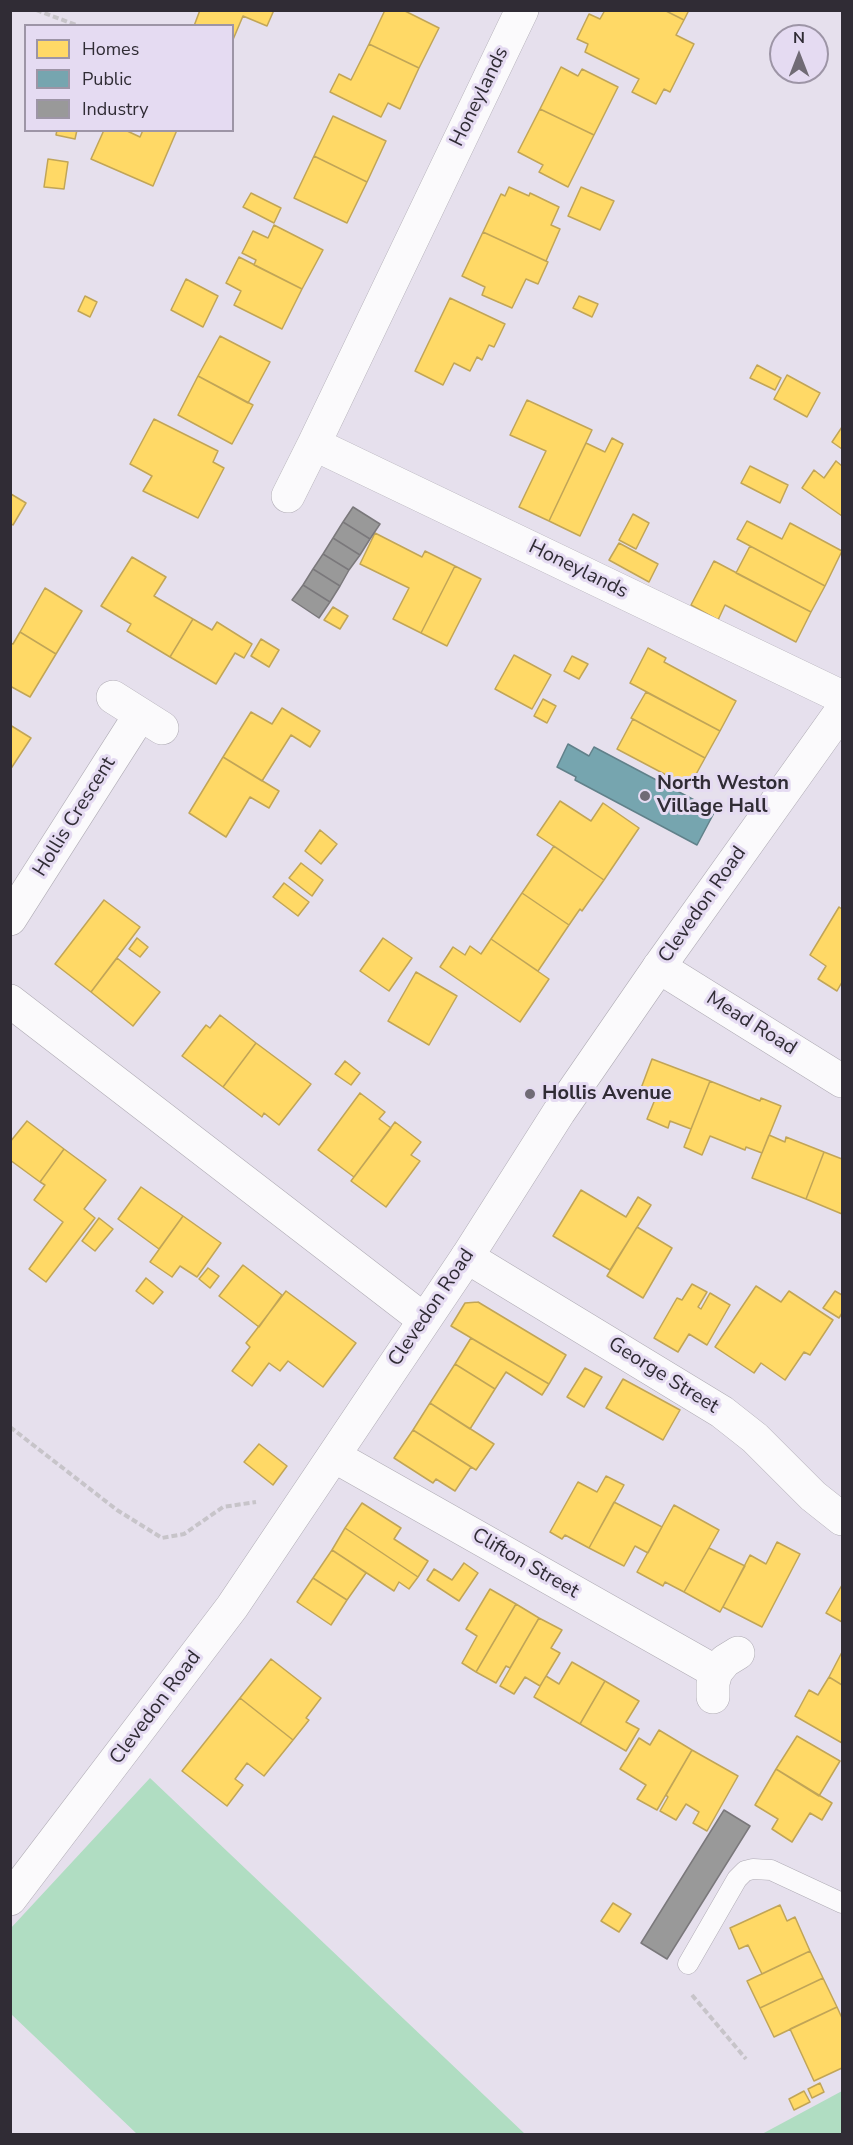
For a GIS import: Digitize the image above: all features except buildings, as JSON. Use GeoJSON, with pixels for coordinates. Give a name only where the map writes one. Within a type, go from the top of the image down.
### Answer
{"type":"FeatureCollection","features":[{"type":"Feature","properties":{"kind":"street","name":"Honeylands"},"geometry":{"type":"LineString","coordinates":[[288,496],[522,10]]}},
{"type":"Feature","properties":{"kind":"street","name":"Honeylands"},"geometry":{"type":"LineString","coordinates":[[314,444],[843,697]]}},
{"type":"Feature","properties":{"kind":"street","name":"Hollis Crescent"},"geometry":{"type":"LineString","coordinates":[[10,919],[151,722],[113,697]]}},
{"type":"Feature","properties":{"kind":"street","name":"Clevedon Road"},"geometry":{"type":"LineString","coordinates":[[10,1899],[232,1607],[423,1319],[467,1257],[559,1112],[659,967],[843,710]]}},
{"type":"Feature","properties":{"kind":"street","name":"Mead Road"},"geometry":{"type":"LineString","coordinates":[[659,967],[843,1081]]}},
{"type":"Feature","properties":{"kind":"street"},"geometry":{"type":"LineString","coordinates":[[10,1001],[423,1319]]}},
{"type":"Feature","properties":{"kind":"street","name":"George Street"},"geometry":{"type":"LineString","coordinates":[[467,1257],[722,1412],[755,1437],[813,1496],[843,1519]]}},
{"type":"Feature","properties":{"kind":"street","name":"Clifton Street"},"geometry":{"type":"LineString","coordinates":[[334,1456],[722,1674]]}},
{"type":"Feature","properties":{"kind":"lane"},"geometry":{"type":"LineString","coordinates":[[688,1964],[737,1879],[745,1871],[771,1870],[843,1903]]}},
{"type":"Feature","properties":{"kind":"path"},"geometry":{"type":"LineString","coordinates":[[36,10],[74,24]]}},
{"type":"Feature","properties":{"kind":"path"},"geometry":{"type":"LineString","coordinates":[[10,1427],[117,1510],[162,1538],[184,1534],[223,1507],[259,1502],[298,1509]]}},
{"type":"Feature","properties":{"kind":"path"},"geometry":{"type":"LineString","coordinates":[[688,1964],[682,1981],[685,1986],[746,2058]]}},
{"type":"Feature","properties":{"kind":"green space"},"geometry":{"type":"Polygon","coordinates":[[[150,1778],[525,2134],[137,2134],[11,2014],[10,1929],[150,1778]]]}},
{"type":"Feature","properties":{"kind":"green space"},"geometry":{"type":"Polygon","coordinates":[[[842,2091],[842,2134],[762,2134],[842,2091]]]}},
{"type":"Feature","properties":{"kind":"place","name":"North Weston Village Hall"},"geometry":{"type":"Point","coordinates":[645,796]}},
{"type":"Feature","properties":{"kind":"place","name":"Hollis Avenue"},"geometry":{"type":"Point","coordinates":[530,1094]}}]}
